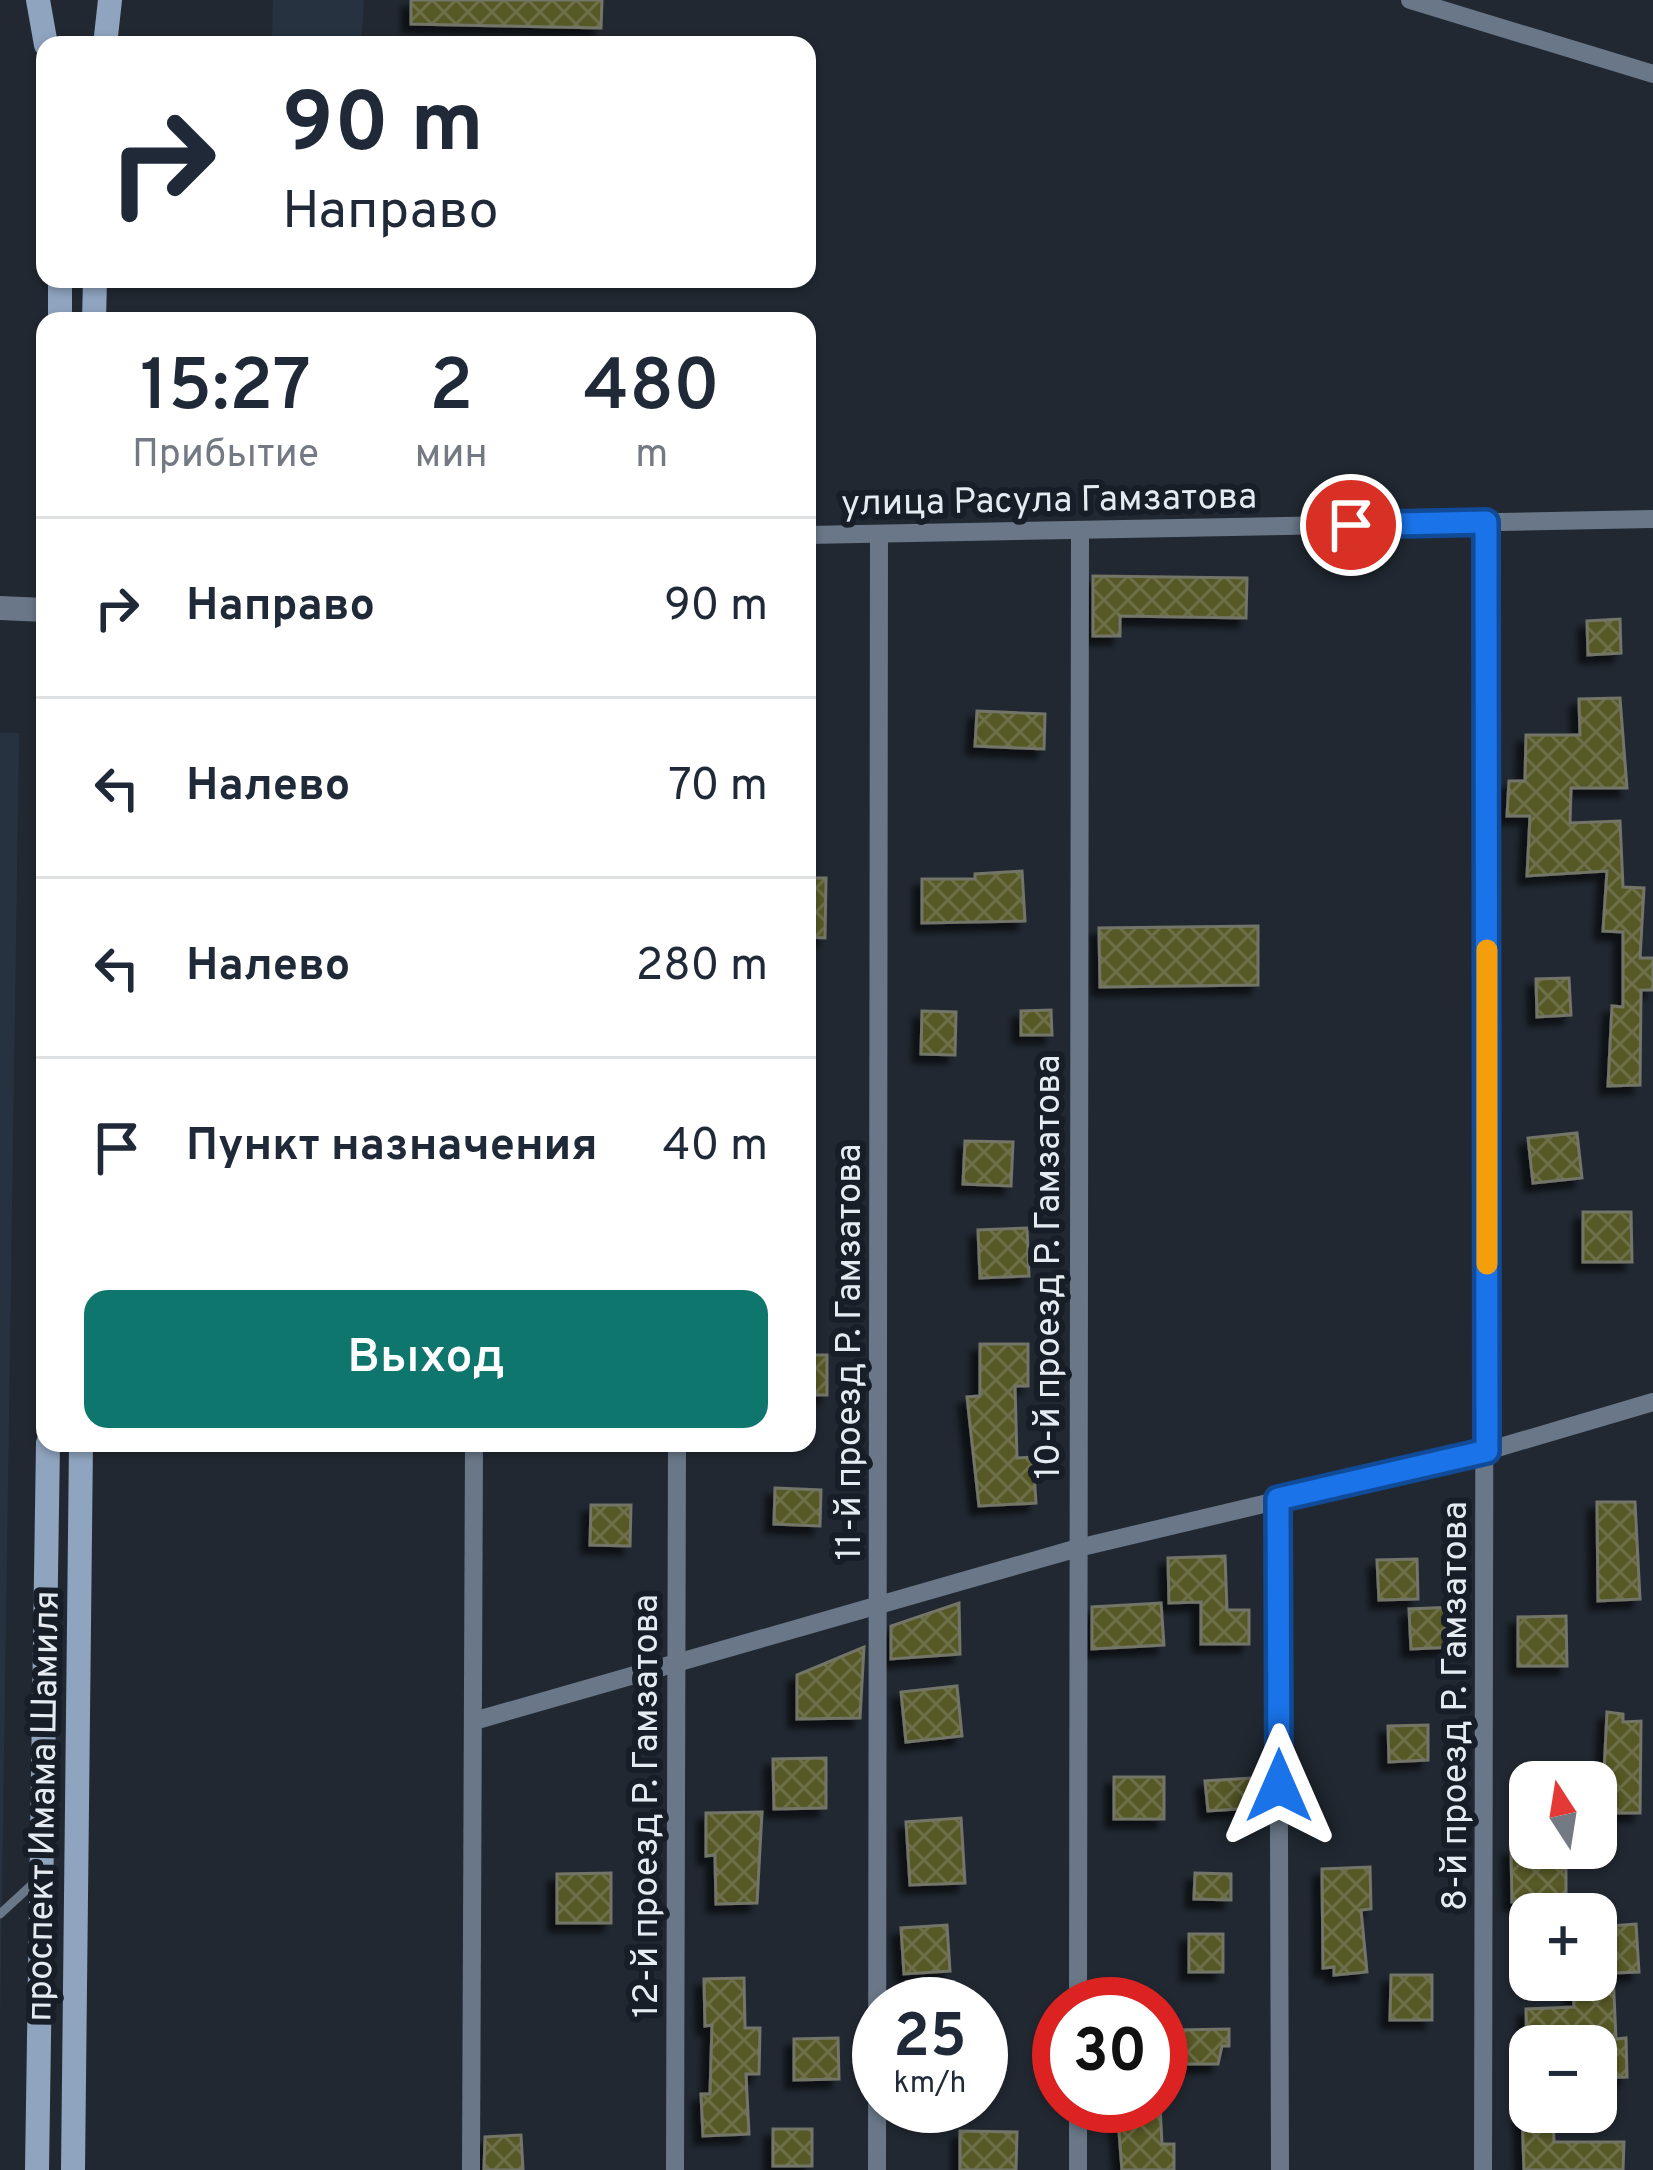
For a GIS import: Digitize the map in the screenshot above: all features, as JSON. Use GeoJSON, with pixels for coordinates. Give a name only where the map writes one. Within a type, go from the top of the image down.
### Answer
{"type":"FeatureCollection","features":[{"type":"Feature","properties":{"kind":"main road"},"geometry":{"type":"LineString","coordinates":[[38,0],[44,36]]}},
{"type":"Feature","properties":{"kind":"main road"},"geometry":{"type":"LineString","coordinates":[[106,36],[110,0]]}},
{"type":"Feature","properties":{"kind":"main road","name":"проспект Имама Шамиля"},"geometry":{"type":"LineString","coordinates":[[37,2170],[48,1452]]}},
{"type":"Feature","properties":{"kind":"main road","name":"проспект Имама Шамиля"},"geometry":{"type":"LineString","coordinates":[[73,2170],[82,1452]]}},
{"type":"Feature","properties":{"kind":"street"},"geometry":{"type":"LineString","coordinates":[[1410,0],[1653,74]]}},
{"type":"Feature","properties":{"kind":"street","name":"улица Расула Гамзатова"},"geometry":{"type":"LineString","coordinates":[[816,536],[1653,519]]}},
{"type":"Feature","properties":{"kind":"street","name":"8-й проезд Р. Гамзатова"},"geometry":{"type":"LineString","coordinates":[[1483,2170],[1486,522]]}},
{"type":"Feature","properties":{"kind":"street","name":"10-й проезд Р. Гамзатова"},"geometry":{"type":"LineString","coordinates":[[1078,1977],[1080,530]]}},
{"type":"Feature","properties":{"kind":"street","name":"11-й проезд Р. Гамзатова"},"geometry":{"type":"LineString","coordinates":[[877,2170],[879,534]]}},
{"type":"Feature","properties":{"kind":"street"},"geometry":{"type":"LineString","coordinates":[[0,608],[36,610]]}},
{"type":"Feature","properties":{"kind":"street"},"geometry":{"type":"LineString","coordinates":[[474,1721],[1078,1548],[1487,1451],[1653,1402]]}},
{"type":"Feature","properties":{"kind":"street"},"geometry":{"type":"LineString","coordinates":[[471,2170],[474,1452]]}},
{"type":"Feature","properties":{"kind":"street","name":"12-й проезд Р. Гамзатова"},"geometry":{"type":"LineString","coordinates":[[675,2170],[677,1452]]}},
{"type":"Feature","properties":{"kind":"street"},"geometry":{"type":"LineString","coordinates":[[1278,1499],[1280,2170]]}},
{"type":"Feature","properties":{"kind":"street"},"geometry":{"type":"LineString","coordinates":[[1078,2133],[1078,2170]]}},
{"type":"Feature","properties":{"kind":"lane"},"geometry":{"type":"LineString","coordinates":[[0,1914],[41,1876]]}},
{"type":"Feature","properties":{"kind":"shaded area"},"geometry":{"type":"Polygon","coordinates":[[[273,0],[364,0],[362,36],[272,36],[273,0]]]}},
{"type":"Feature","properties":{"kind":"shaded area"},"geometry":{"type":"Polygon","coordinates":[[[0,733],[19,733],[0,2024],[0,733]]]}},
{"type":"Feature","properties":{"kind":"building"},"geometry":{"type":"Polygon","coordinates":[[[411,0],[602,0],[601,28],[411,24],[411,0]]]}},
{"type":"Feature","properties":{"kind":"building"},"geometry":{"type":"Polygon","coordinates":[[[1093,576],[1247,578],[1246,618],[1120,616],[1120,636],[1093,636],[1093,576]]]}},
{"type":"Feature","properties":{"kind":"building"},"geometry":{"type":"Polygon","coordinates":[[[1620,619],[1621,653],[1588,655],[1587,621],[1620,619]]]}},
{"type":"Feature","properties":{"kind":"building"},"geometry":{"type":"Polygon","coordinates":[[[1620,698],[1627,788],[1571,788],[1570,823],[1620,821],[1623,887],[1644,888],[1640,958],[1653,958],[1653,990],[1641,990],[1640,1085],[1608,1086],[1612,1006],[1623,1007],[1623,932],[1603,931],[1607,871],[1527,876],[1530,816],[1507,816],[1509,781],[1525,781],[1526,735],[1580,735],[1579,699],[1620,698]]]}},
{"type":"Feature","properties":{"kind":"building"},"geometry":{"type":"Polygon","coordinates":[[[977,711],[1045,714],[1044,749],[975,746],[977,711]]]}},
{"type":"Feature","properties":{"kind":"building"},"geometry":{"type":"Polygon","coordinates":[[[1022,871],[1025,921],[922,923],[922,879],[975,879],[975,874],[1022,871]]]}},
{"type":"Feature","properties":{"kind":"building"},"geometry":{"type":"Polygon","coordinates":[[[816,878],[826,878],[825,938],[816,938],[816,878]]]}},
{"type":"Feature","properties":{"kind":"building"},"geometry":{"type":"Polygon","coordinates":[[[1258,926],[1258,985],[1100,987],[1099,928],[1258,926]]]}},
{"type":"Feature","properties":{"kind":"building"},"geometry":{"type":"Polygon","coordinates":[[[1569,978],[1571,1015],[1537,1017],[1536,979],[1569,978]]]}},
{"type":"Feature","properties":{"kind":"building"},"geometry":{"type":"Polygon","coordinates":[[[1051,1010],[1052,1035],[1021,1035],[1021,1011],[1051,1010]]]}},
{"type":"Feature","properties":{"kind":"building"},"geometry":{"type":"Polygon","coordinates":[[[922,1011],[956,1012],[955,1055],[921,1054],[922,1011]]]}},
{"type":"Feature","properties":{"kind":"building"},"geometry":{"type":"Polygon","coordinates":[[[1577,1133],[1582,1178],[1533,1183],[1528,1138],[1577,1133]]]}},
{"type":"Feature","properties":{"kind":"building"},"geometry":{"type":"Polygon","coordinates":[[[965,1141],[1013,1142],[1011,1186],[963,1184],[965,1141]]]}},
{"type":"Feature","properties":{"kind":"building"},"geometry":{"type":"Polygon","coordinates":[[[1583,1212],[1631,1212],[1632,1262],[1583,1262],[1583,1212]]]}},
{"type":"Feature","properties":{"kind":"building"},"geometry":{"type":"Polygon","coordinates":[[[1027,1228],[1029,1276],[980,1278],[978,1230],[1027,1228]]]}},
{"type":"Feature","properties":{"kind":"building"},"geometry":{"type":"Polygon","coordinates":[[[980,1344],[1028,1344],[1028,1386],[1015,1386],[1017,1458],[1033,1457],[1036,1503],[979,1506],[967,1397],[980,1396],[980,1344]]]}},
{"type":"Feature","properties":{"kind":"building"},"geometry":{"type":"Polygon","coordinates":[[[816,1355],[827,1355],[827,1395],[816,1395],[816,1355]]]}},
{"type":"Feature","properties":{"kind":"building"},"geometry":{"type":"Polygon","coordinates":[[[775,1488],[821,1490],[820,1526],[774,1524],[775,1488]]]}},
{"type":"Feature","properties":{"kind":"building"},"geometry":{"type":"Polygon","coordinates":[[[1597,1502],[1635,1502],[1640,1599],[1598,1601],[1597,1502]]]}},
{"type":"Feature","properties":{"kind":"building"},"geometry":{"type":"Polygon","coordinates":[[[591,1505],[631,1505],[630,1546],[590,1545],[591,1505]]]}},
{"type":"Feature","properties":{"kind":"building"},"geometry":{"type":"Polygon","coordinates":[[[1225,1556],[1227,1610],[1249,1610],[1249,1644],[1201,1644],[1201,1602],[1169,1603],[1168,1558],[1225,1556]]]}},
{"type":"Feature","properties":{"kind":"building"},"geometry":{"type":"Polygon","coordinates":[[[1417,1559],[1418,1599],[1379,1600],[1377,1560],[1417,1559]]]}},
{"type":"Feature","properties":{"kind":"building"},"geometry":{"type":"Polygon","coordinates":[[[959,1603],[960,1654],[891,1659],[891,1626],[959,1603]]]}},
{"type":"Feature","properties":{"kind":"building"},"geometry":{"type":"Polygon","coordinates":[[[1161,1603],[1164,1645],[1092,1649],[1092,1607],[1161,1603]]]}},
{"type":"Feature","properties":{"kind":"building"},"geometry":{"type":"Polygon","coordinates":[[[1454,1607],[1456,1647],[1411,1649],[1409,1609],[1454,1607]]]}},
{"type":"Feature","properties":{"kind":"building"},"geometry":{"type":"Polygon","coordinates":[[[1566,1616],[1567,1666],[1518,1666],[1518,1617],[1566,1616]]]}},
{"type":"Feature","properties":{"kind":"building"},"geometry":{"type":"Polygon","coordinates":[[[864,1647],[860,1718],[797,1719],[797,1675],[864,1647]]]}},
{"type":"Feature","properties":{"kind":"building"},"geometry":{"type":"Polygon","coordinates":[[[957,1686],[962,1736],[906,1742],[901,1692],[957,1686]]]}},
{"type":"Feature","properties":{"kind":"building"},"geometry":{"type":"Polygon","coordinates":[[[1607,1712],[1623,1714],[1623,1722],[1641,1721],[1640,1813],[1617,1813],[1617,1761],[1605,1761],[1607,1712]]]}},
{"type":"Feature","properties":{"kind":"building"},"geometry":{"type":"Polygon","coordinates":[[[1428,1725],[1428,1760],[1389,1762],[1388,1726],[1428,1725]]]}},
{"type":"Feature","properties":{"kind":"building"},"geometry":{"type":"Polygon","coordinates":[[[826,1758],[826,1808],[774,1809],[773,1759],[826,1758]]]}},
{"type":"Feature","properties":{"kind":"building"},"geometry":{"type":"Polygon","coordinates":[[[1114,1777],[1164,1777],[1164,1819],[1114,1819],[1114,1777]]]}},
{"type":"Feature","properties":{"kind":"building"},"geometry":{"type":"Polygon","coordinates":[[[1251,1778],[1253,1808],[1208,1811],[1205,1781],[1251,1778]]]}},
{"type":"Feature","properties":{"kind":"building"},"geometry":{"type":"Polygon","coordinates":[[[762,1812],[757,1903],[716,1904],[715,1855],[706,1856],[706,1813],[762,1812]]]}},
{"type":"Feature","properties":{"kind":"building"},"geometry":{"type":"Polygon","coordinates":[[[961,1818],[965,1883],[910,1885],[906,1822],[961,1818]]]}},
{"type":"Feature","properties":{"kind":"building"},"geometry":{"type":"Polygon","coordinates":[[[1370,1867],[1371,1909],[1361,1910],[1367,1972],[1334,1975],[1334,1967],[1323,1968],[1322,1869],[1370,1867]]]}},
{"type":"Feature","properties":{"kind":"building"},"geometry":{"type":"Polygon","coordinates":[[[1511,1869],[1566,1869],[1566,1893],[1512,1893],[1511,1869]]]}},
{"type":"Feature","properties":{"kind":"building"},"geometry":{"type":"Polygon","coordinates":[[[611,1873],[611,1923],[557,1923],[557,1874],[611,1873]]]}},
{"type":"Feature","properties":{"kind":"building"},"geometry":{"type":"Polygon","coordinates":[[[1195,1873],[1231,1874],[1231,1900],[1194,1899],[1195,1873]]]}},
{"type":"Feature","properties":{"kind":"building"},"geometry":{"type":"Polygon","coordinates":[[[1636,1924],[1639,1972],[1617,1973],[1617,1925],[1636,1924]]]}},
{"type":"Feature","properties":{"kind":"building"},"geometry":{"type":"Polygon","coordinates":[[[947,1925],[950,1971],[904,1974],[901,1928],[947,1925]]]}},
{"type":"Feature","properties":{"kind":"building"},"geometry":{"type":"Polygon","coordinates":[[[1189,1934],[1223,1934],[1223,1972],[1189,1972],[1189,1934]]]}},
{"type":"Feature","properties":{"kind":"building"},"geometry":{"type":"Polygon","coordinates":[[[1391,1975],[1432,1975],[1432,2020],[1390,2020],[1391,1975]]]}},
{"type":"Feature","properties":{"kind":"building"},"geometry":{"type":"Polygon","coordinates":[[[744,1978],[745,2028],[760,2028],[759,2074],[746,2074],[749,2134],[703,2136],[701,2094],[710,2094],[712,2025],[705,2026],[704,1979],[744,1978]]]}},
{"type":"Feature","properties":{"kind":"building"},"geometry":{"type":"Polygon","coordinates":[[[1574,2001],[1614,2001],[1615,2025],[1526,2025],[1526,2009],[1574,2007],[1574,2001]]]}},
{"type":"Feature","properties":{"kind":"building"},"geometry":{"type":"Polygon","coordinates":[[[1229,2029],[1229,2046],[1222,2046],[1218,2064],[1188,2064],[1188,2030],[1229,2029]]]}},
{"type":"Feature","properties":{"kind":"building"},"geometry":{"type":"Polygon","coordinates":[[[838,2038],[839,2079],[794,2080],[794,2039],[838,2038]]]}},
{"type":"Feature","properties":{"kind":"building"},"geometry":{"type":"Polygon","coordinates":[[[1626,2038],[1627,2077],[1617,2077],[1617,2039],[1626,2038]]]}},
{"type":"Feature","properties":{"kind":"building"},"geometry":{"type":"Polygon","coordinates":[[[773,2129],[812,2129],[812,2166],[773,2166],[773,2129]]]}},
{"type":"Feature","properties":{"kind":"building"},"geometry":{"type":"Polygon","coordinates":[[[1017,2132],[1016,2170],[960,2170],[960,2133],[1017,2132]]]}},
{"type":"Feature","properties":{"kind":"building"},"geometry":{"type":"Polygon","coordinates":[[[1119,2133],[1161,2133],[1162,2144],[1174,2144],[1174,2170],[1122,2170],[1119,2133]]]}},
{"type":"Feature","properties":{"kind":"building"},"geometry":{"type":"Polygon","coordinates":[[[1523,2133],[1554,2133],[1554,2142],[1624,2142],[1623,2170],[1524,2170],[1523,2133]]]}},
{"type":"Feature","properties":{"kind":"building"},"geometry":{"type":"Polygon","coordinates":[[[521,2135],[523,2170],[484,2170],[485,2137],[521,2135]]]}},
{"type":"Feature","properties":{"kind":"slow traffic"},"geometry":{"type":"LineString","coordinates":[[1487,950],[1487,1264]]}},
{"type":"Feature","properties":{"kind":"route"},"geometry":{"type":"LineString","coordinates":[[1279,1786],[1278,1499],[1487,1451],[1486,522],[1351,525]]}}]}
